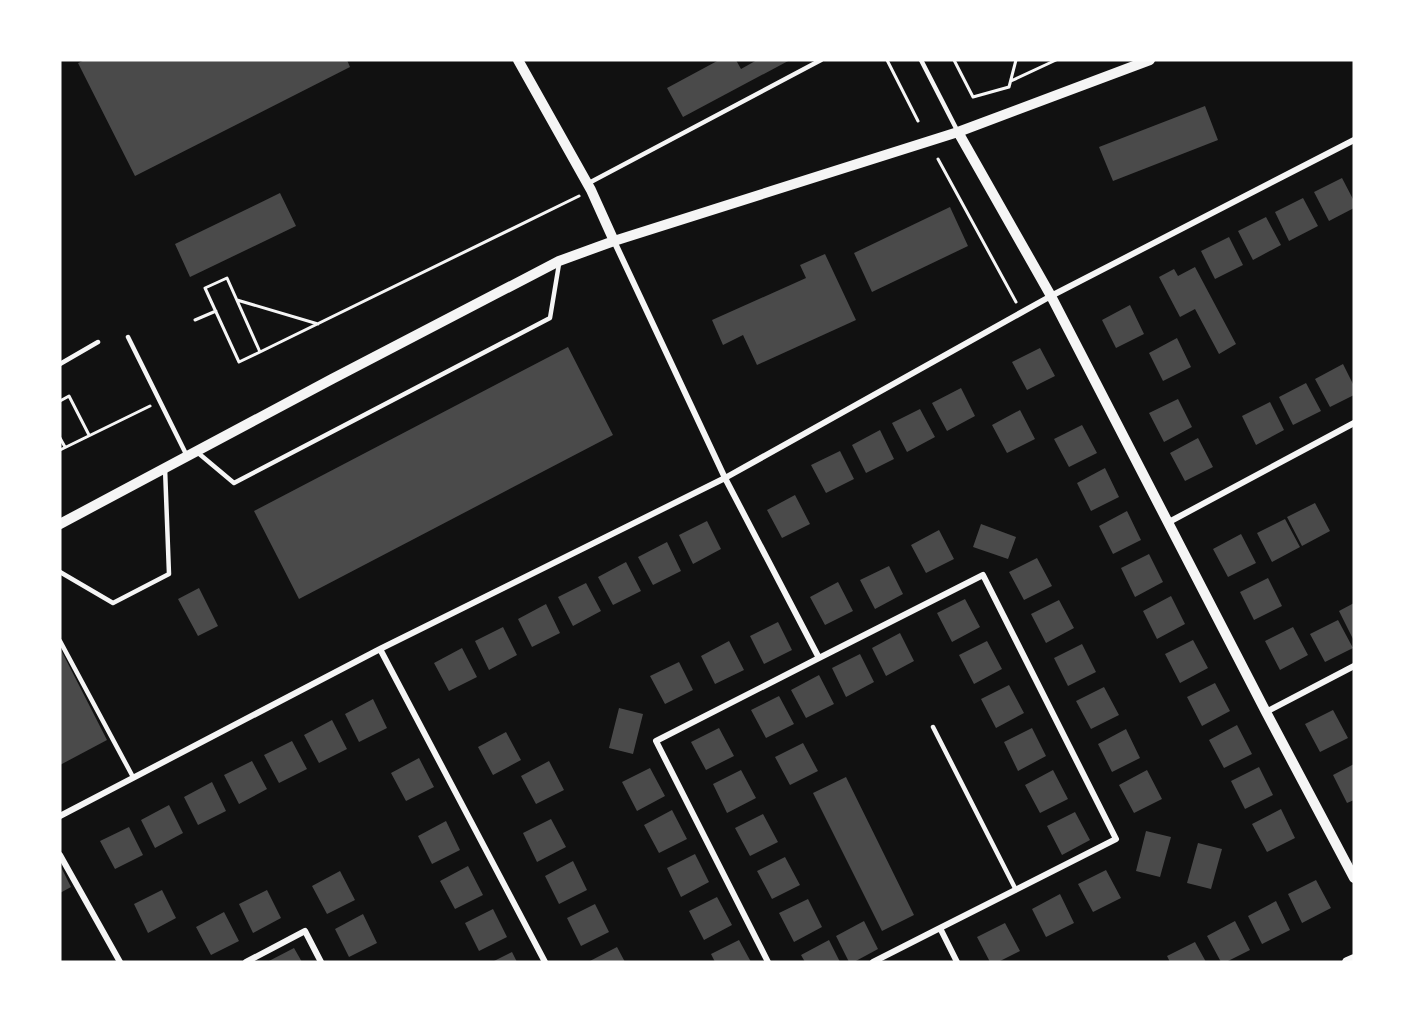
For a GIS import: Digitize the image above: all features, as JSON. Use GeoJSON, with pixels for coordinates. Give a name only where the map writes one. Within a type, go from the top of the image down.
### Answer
{"type":"FeatureCollection","features":[{"type":"Feature","properties":{"kind":"street"},"geometry":{"type":"LineString","coordinates":[[518,60],[589,187],[724,478],[819,658]]}},
{"type":"Feature","properties":{"kind":"street"},"geometry":{"type":"LineString","coordinates":[[60,524],[559,261],[614,241],[958,132],[1150,60]]}},
{"type":"Feature","properties":{"kind":"street"},"geometry":{"type":"LineString","coordinates":[[958,132],[1051,296],[1354,878]]}},
{"type":"Feature","properties":{"kind":"street"},"geometry":{"type":"LineString","coordinates":[[60,816],[380,649],[724,478],[1021,312],[1354,140]]}},
{"type":"Feature","properties":{"kind":"street"},"geometry":{"type":"LineString","coordinates":[[1169,522],[1354,423]]}},
{"type":"Feature","properties":{"kind":"street"},"geometry":{"type":"LineString","coordinates":[[768,962],[656,741],[983,575],[1116,839],[873,962]]}},
{"type":"Feature","properties":{"kind":"street"},"geometry":{"type":"LineString","coordinates":[[380,649],[546,962]]}},
{"type":"Feature","properties":{"kind":"street"},"geometry":{"type":"LineString","coordinates":[[1266,712],[1354,666]]}},
{"type":"Feature","properties":{"kind":"street"},"geometry":{"type":"LineString","coordinates":[[60,855],[120,962]]}},
{"type":"Feature","properties":{"kind":"street"},"geometry":{"type":"LineString","coordinates":[[940,928],[957,962]]}},
{"type":"Feature","properties":{"kind":"street"},"geometry":{"type":"LineString","coordinates":[[246,962],[305,931],[321,962]]}},
{"type":"Feature","properties":{"kind":"street"},"geometry":{"type":"LineString","coordinates":[[1347,962],[1354,959]]}},
{"type":"Feature","properties":{"kind":"lane"},"geometry":{"type":"LineString","coordinates":[[589,187],[820,60]]}},
{"type":"Feature","properties":{"kind":"lane"},"geometry":{"type":"LineString","coordinates":[[921,60],[958,132]]}},
{"type":"Feature","properties":{"kind":"lane"},"geometry":{"type":"LineString","coordinates":[[128,337],[160,401],[192,454],[234,483],[550,318],[559,261]]}},
{"type":"Feature","properties":{"kind":"lane"},"geometry":{"type":"LineString","coordinates":[[60,364],[98,342]]}},
{"type":"Feature","properties":{"kind":"lane"},"geometry":{"type":"LineString","coordinates":[[60,572],[113,603],[169,574],[165,468]]}},
{"type":"Feature","properties":{"kind":"lane"},"geometry":{"type":"LineString","coordinates":[[60,641],[134,777]]}},
{"type":"Feature","properties":{"kind":"lane"},"geometry":{"type":"LineString","coordinates":[[933,727],[1016,890]]}},
{"type":"Feature","properties":{"kind":"path"},"geometry":{"type":"LineString","coordinates":[[887,60],[918,121]]}},
{"type":"Feature","properties":{"kind":"path"},"geometry":{"type":"LineString","coordinates":[[954,60],[973,97],[1009,87],[1016,60]]}},
{"type":"Feature","properties":{"kind":"path"},"geometry":{"type":"LineString","coordinates":[[1011,81],[1056,60]]}},
{"type":"Feature","properties":{"kind":"path"},"geometry":{"type":"LineString","coordinates":[[938,159],[1021,312]]}},
{"type":"Feature","properties":{"kind":"path"},"geometry":{"type":"LineString","coordinates":[[260,352],[227,278],[205,288],[239,362],[260,352],[318,324],[589,187]]}},
{"type":"Feature","properties":{"kind":"path"},"geometry":{"type":"LineString","coordinates":[[237,300],[318,324]]}},
{"type":"Feature","properties":{"kind":"path"},"geometry":{"type":"LineString","coordinates":[[195,320],[216,311]]}},
{"type":"Feature","properties":{"kind":"path"},"geometry":{"type":"LineString","coordinates":[[60,401],[69,396],[89,435]]}},
{"type":"Feature","properties":{"kind":"path"},"geometry":{"type":"LineString","coordinates":[[60,450],[160,401]]}},
{"type":"Feature","properties":{"kind":"path"},"geometry":{"type":"LineString","coordinates":[[60,438],[65,447]]}},
{"type":"Feature","properties":{"kind":"building"},"geometry":{"type":"Polygon","coordinates":[[[85,60],[347,60],[350,67],[135,176],[78,63],[85,60]]]}},
{"type":"Feature","properties":{"kind":"building"},"geometry":{"type":"Polygon","coordinates":[[[719,60],[736,60],[741,69],[757,60],[790,60],[683,117],[667,88],[719,60]]]}},
{"type":"Feature","properties":{"kind":"building"},"geometry":{"type":"Polygon","coordinates":[[[1205,106],[1218,140],[1113,181],[1099,147],[1205,106]]]}},
{"type":"Feature","properties":{"kind":"building"},"geometry":{"type":"Polygon","coordinates":[[[1342,178],[1354,201],[1354,208],[1329,221],[1314,192],[1342,178]]]}},
{"type":"Feature","properties":{"kind":"building"},"geometry":{"type":"Polygon","coordinates":[[[280,193],[296,226],[190,277],[175,244],[280,193]]]}},
{"type":"Feature","properties":{"kind":"building"},"geometry":{"type":"Polygon","coordinates":[[[1303,198],[1318,226],[1289,241],[1275,212],[1303,198]]]}},
{"type":"Feature","properties":{"kind":"building"},"geometry":{"type":"Polygon","coordinates":[[[950,207],[968,246],[872,292],[854,253],[950,207]]]}},
{"type":"Feature","properties":{"kind":"building"},"geometry":{"type":"Polygon","coordinates":[[[1266,217],[1281,245],[1253,260],[1238,231],[1266,217]]]}},
{"type":"Feature","properties":{"kind":"building"},"geometry":{"type":"Polygon","coordinates":[[[1229,237],[1243,265],[1215,279],[1201,251],[1229,237]]]}},
{"type":"Feature","properties":{"kind":"building"},"geometry":{"type":"Polygon","coordinates":[[[825,254],[856,320],[757,365],[743,335],[723,345],[712,320],[806,278],[800,265],[825,254]]]}},
{"type":"Feature","properties":{"kind":"building"},"geometry":{"type":"Polygon","coordinates":[[[1195,267],[1236,344],[1219,354],[1195,309],[1180,317],[1159,277],[1174,269],[1178,276],[1195,267]]]}},
{"type":"Feature","properties":{"kind":"building"},"geometry":{"type":"Polygon","coordinates":[[[1130,305],[1144,334],[1116,348],[1102,320],[1130,305]]]}},
{"type":"Feature","properties":{"kind":"building"},"geometry":{"type":"Polygon","coordinates":[[[1177,338],[1191,367],[1163,381],[1149,353],[1177,338]]]}},
{"type":"Feature","properties":{"kind":"building"},"geometry":{"type":"Polygon","coordinates":[[[568,347],[613,435],[299,599],[254,511],[568,347]]]}},
{"type":"Feature","properties":{"kind":"building"},"geometry":{"type":"Polygon","coordinates":[[[1040,348],[1055,376],[1027,390],[1012,362],[1040,348]]]}},
{"type":"Feature","properties":{"kind":"building"},"geometry":{"type":"Polygon","coordinates":[[[1343,364],[1354,386],[1354,395],[1330,407],[1315,379],[1343,364]]]}},
{"type":"Feature","properties":{"kind":"building"},"geometry":{"type":"Polygon","coordinates":[[[1306,383],[1321,411],[1293,425],[1279,397],[1306,383]]]}},
{"type":"Feature","properties":{"kind":"building"},"geometry":{"type":"Polygon","coordinates":[[[961,388],[975,416],[947,431],[932,403],[961,388]]]}},
{"type":"Feature","properties":{"kind":"building"},"geometry":{"type":"Polygon","coordinates":[[[1178,399],[1192,427],[1164,442],[1149,413],[1178,399]]]}},
{"type":"Feature","properties":{"kind":"building"},"geometry":{"type":"Polygon","coordinates":[[[1270,402],[1284,430],[1256,445],[1242,416],[1270,402]]]}},
{"type":"Feature","properties":{"kind":"building"},"geometry":{"type":"Polygon","coordinates":[[[920,409],[935,437],[907,452],[892,423],[920,409]]]}},
{"type":"Feature","properties":{"kind":"building"},"geometry":{"type":"Polygon","coordinates":[[[1020,410],[1035,439],[1007,453],[992,425],[1020,410]]]}},
{"type":"Feature","properties":{"kind":"building"},"geometry":{"type":"Polygon","coordinates":[[[1082,425],[1097,453],[1069,467],[1054,439],[1082,425]]]}},
{"type":"Feature","properties":{"kind":"building"},"geometry":{"type":"Polygon","coordinates":[[[880,430],[894,459],[866,473],[852,445],[880,430]]]}},
{"type":"Feature","properties":{"kind":"building"},"geometry":{"type":"Polygon","coordinates":[[[1198,438],[1213,467],[1185,481],[1170,453],[1198,438]]]}},
{"type":"Feature","properties":{"kind":"building"},"geometry":{"type":"Polygon","coordinates":[[[840,451],[854,479],[826,493],[811,465],[840,451]]]}},
{"type":"Feature","properties":{"kind":"building"},"geometry":{"type":"Polygon","coordinates":[[[1105,468],[1119,497],[1091,511],[1077,483],[1105,468]]]}},
{"type":"Feature","properties":{"kind":"building"},"geometry":{"type":"Polygon","coordinates":[[[795,495],[810,524],[782,538],[767,510],[795,495]]]}},
{"type":"Feature","properties":{"kind":"building"},"geometry":{"type":"Polygon","coordinates":[[[1315,503],[1330,531],[1302,546],[1287,517],[1315,503]]]}},
{"type":"Feature","properties":{"kind":"building"},"geometry":{"type":"Polygon","coordinates":[[[1127,511],[1141,540],[1113,554],[1099,526],[1127,511]]]}},
{"type":"Feature","properties":{"kind":"building"},"geometry":{"type":"Polygon","coordinates":[[[1285,519],[1300,547],[1272,562],[1257,533],[1285,519]]]}},
{"type":"Feature","properties":{"kind":"building"},"geometry":{"type":"Polygon","coordinates":[[[707,521],[721,549],[693,564],[679,535],[707,521]]]}},
{"type":"Feature","properties":{"kind":"building"},"geometry":{"type":"Polygon","coordinates":[[[981,524],[1016,537],[1008,559],[973,547],[981,524]]]}},
{"type":"Feature","properties":{"kind":"building"},"geometry":{"type":"Polygon","coordinates":[[[939,530],[954,559],[926,573],[911,545],[939,530]]]}},
{"type":"Feature","properties":{"kind":"building"},"geometry":{"type":"Polygon","coordinates":[[[1241,534],[1256,563],[1228,577],[1213,549],[1241,534]]]}},
{"type":"Feature","properties":{"kind":"building"},"geometry":{"type":"Polygon","coordinates":[[[667,542],[681,571],[653,585],[638,557],[667,542]]]}},
{"type":"Feature","properties":{"kind":"building"},"geometry":{"type":"Polygon","coordinates":[[[1149,554],[1163,582],[1135,597],[1121,568],[1149,554]]]}},
{"type":"Feature","properties":{"kind":"building"},"geometry":{"type":"Polygon","coordinates":[[[1037,558],[1052,586],[1024,600],[1009,572],[1037,558]]]}},
{"type":"Feature","properties":{"kind":"building"},"geometry":{"type":"Polygon","coordinates":[[[626,562],[641,591],[613,605],[598,577],[626,562]]]}},
{"type":"Feature","properties":{"kind":"building"},"geometry":{"type":"Polygon","coordinates":[[[889,566],[903,594],[875,609],[860,580],[889,566]]]}},
{"type":"Feature","properties":{"kind":"building"},"geometry":{"type":"Polygon","coordinates":[[[1268,578],[1282,606],[1254,620],[1240,592],[1268,578]]]}},
{"type":"Feature","properties":{"kind":"building"},"geometry":{"type":"Polygon","coordinates":[[[838,582],[853,611],[825,625],[810,597],[838,582]]]}},
{"type":"Feature","properties":{"kind":"building"},"geometry":{"type":"Polygon","coordinates":[[[586,583],[601,611],[573,626],[558,597],[586,583]]]}},
{"type":"Feature","properties":{"kind":"building"},"geometry":{"type":"Polygon","coordinates":[[[199,588],[218,626],[198,636],[178,599],[199,588]]]}},
{"type":"Feature","properties":{"kind":"building"},"geometry":{"type":"Polygon","coordinates":[[[1171,596],[1185,624],[1157,639],[1143,611],[1171,596]]]}},
{"type":"Feature","properties":{"kind":"building"},"geometry":{"type":"Polygon","coordinates":[[[965,599],[980,627],[952,642],[937,613],[965,599]]]}},
{"type":"Feature","properties":{"kind":"building"},"geometry":{"type":"Polygon","coordinates":[[[1059,600],[1074,628],[1046,643],[1031,614],[1059,600]]]}},
{"type":"Feature","properties":{"kind":"building"},"geometry":{"type":"Polygon","coordinates":[[[1354,603],[1354,641],[1339,611],[1354,603]]]}},
{"type":"Feature","properties":{"kind":"building"},"geometry":{"type":"Polygon","coordinates":[[[546,604],[560,633],[532,647],[518,619],[546,604]]]}},
{"type":"Feature","properties":{"kind":"building"},"geometry":{"type":"Polygon","coordinates":[[[1338,620],[1353,648],[1325,662],[1310,634],[1338,620]]]}},
{"type":"Feature","properties":{"kind":"building"},"geometry":{"type":"Polygon","coordinates":[[[778,622],[792,650],[764,664],[750,636],[778,622]]]}},
{"type":"Feature","properties":{"kind":"building"},"geometry":{"type":"Polygon","coordinates":[[[503,627],[517,655],[489,670],[475,641],[503,627]]]}},
{"type":"Feature","properties":{"kind":"building"},"geometry":{"type":"Polygon","coordinates":[[[1293,627],[1308,655],[1280,670],[1265,641],[1293,627]]]}},
{"type":"Feature","properties":{"kind":"building"},"geometry":{"type":"Polygon","coordinates":[[[900,633],[914,661],[886,676],[872,648],[900,633]]]}},
{"type":"Feature","properties":{"kind":"building"},"geometry":{"type":"Polygon","coordinates":[[[1193,640],[1208,668],[1180,683],[1165,654],[1193,640]]]}},
{"type":"Feature","properties":{"kind":"building"},"geometry":{"type":"Polygon","coordinates":[[[729,641],[744,670],[715,684],[701,656],[729,641]]]}},
{"type":"Feature","properties":{"kind":"building"},"geometry":{"type":"Polygon","coordinates":[[[987,641],[1002,669],[974,684],[959,655],[987,641]]]}},
{"type":"Feature","properties":{"kind":"building"},"geometry":{"type":"Polygon","coordinates":[[[1082,644],[1096,672],[1068,686],[1054,658],[1082,644]]]}},
{"type":"Feature","properties":{"kind":"building"},"geometry":{"type":"Polygon","coordinates":[[[60,648],[107,740],[60,765],[60,648]]]}},
{"type":"Feature","properties":{"kind":"building"},"geometry":{"type":"Polygon","coordinates":[[[462,648],[477,677],[449,691],[434,663],[462,648]]]}},
{"type":"Feature","properties":{"kind":"building"},"geometry":{"type":"Polygon","coordinates":[[[860,654],[874,682],[846,697],[832,668],[860,654]]]}},
{"type":"Feature","properties":{"kind":"building"},"geometry":{"type":"Polygon","coordinates":[[[679,662],[693,690],[665,704],[650,676],[679,662]]]}},
{"type":"Feature","properties":{"kind":"building"},"geometry":{"type":"Polygon","coordinates":[[[819,675],[834,704],[806,718],[791,690],[819,675]]]}},
{"type":"Feature","properties":{"kind":"building"},"geometry":{"type":"Polygon","coordinates":[[[1215,683],[1230,711],[1202,726],[1187,697],[1215,683]]]}},
{"type":"Feature","properties":{"kind":"building"},"geometry":{"type":"Polygon","coordinates":[[[1009,685],[1024,713],[996,728],[981,699],[1009,685]]]}},
{"type":"Feature","properties":{"kind":"building"},"geometry":{"type":"Polygon","coordinates":[[[1104,687],[1119,715],[1091,729],[1076,701],[1104,687]]]}},
{"type":"Feature","properties":{"kind":"building"},"geometry":{"type":"Polygon","coordinates":[[[779,696],[794,724],[766,738],[751,710],[779,696]]]}},
{"type":"Feature","properties":{"kind":"building"},"geometry":{"type":"Polygon","coordinates":[[[373,699],[387,728],[359,742],[345,714],[373,699]]]}},
{"type":"Feature","properties":{"kind":"building"},"geometry":{"type":"Polygon","coordinates":[[[619,708],[643,714],[633,754],[609,748],[619,708]]]}},
{"type":"Feature","properties":{"kind":"building"},"geometry":{"type":"Polygon","coordinates":[[[1333,710],[1348,738],[1320,752],[1305,724],[1333,710]]]}},
{"type":"Feature","properties":{"kind":"building"},"geometry":{"type":"Polygon","coordinates":[[[332,720],[347,749],[319,763],[304,735],[332,720]]]}},
{"type":"Feature","properties":{"kind":"building"},"geometry":{"type":"Polygon","coordinates":[[[1237,725],[1252,754],[1224,768],[1209,740],[1237,725]]]}},
{"type":"Feature","properties":{"kind":"building"},"geometry":{"type":"Polygon","coordinates":[[[719,728],[734,756],[706,770],[691,742],[719,728]]]}},
{"type":"Feature","properties":{"kind":"building"},"geometry":{"type":"Polygon","coordinates":[[[1032,728],[1046,756],[1018,771],[1004,742],[1032,728]]]}},
{"type":"Feature","properties":{"kind":"building"},"geometry":{"type":"Polygon","coordinates":[[[1126,729],[1140,758],[1112,772],[1098,744],[1126,729]]]}},
{"type":"Feature","properties":{"kind":"building"},"geometry":{"type":"Polygon","coordinates":[[[506,732],[521,760],[493,775],[478,747],[506,732]]]}},
{"type":"Feature","properties":{"kind":"building"},"geometry":{"type":"Polygon","coordinates":[[[292,741],[307,769],[279,783],[264,755],[292,741]]]}},
{"type":"Feature","properties":{"kind":"building"},"geometry":{"type":"Polygon","coordinates":[[[803,743],[818,771],[790,785],[775,757],[803,743]]]}},
{"type":"Feature","properties":{"kind":"building"},"geometry":{"type":"Polygon","coordinates":[[[419,758],[434,787],[406,801],[391,773],[419,758]]]}},
{"type":"Feature","properties":{"kind":"building"},"geometry":{"type":"Polygon","coordinates":[[[252,761],[267,789],[239,804],[224,775],[252,761]]]}},
{"type":"Feature","properties":{"kind":"building"},"geometry":{"type":"Polygon","coordinates":[[[549,761],[564,790],[536,804],[521,776],[549,761]]]}},
{"type":"Feature","properties":{"kind":"building"},"geometry":{"type":"Polygon","coordinates":[[[1354,764],[1354,800],[1347,803],[1333,775],[1354,764]]]}},
{"type":"Feature","properties":{"kind":"building"},"geometry":{"type":"Polygon","coordinates":[[[1259,767],[1273,795],[1245,809],[1231,781],[1259,767]]]}},
{"type":"Feature","properties":{"kind":"building"},"geometry":{"type":"Polygon","coordinates":[[[650,768],[665,796],[637,811],[622,782],[650,768]]]}},
{"type":"Feature","properties":{"kind":"building"},"geometry":{"type":"Polygon","coordinates":[[[741,770],[756,798],[727,813],[713,784],[741,770]]]}},
{"type":"Feature","properties":{"kind":"building"},"geometry":{"type":"Polygon","coordinates":[[[1053,770],[1068,799],[1040,813],[1025,785],[1053,770]]]}},
{"type":"Feature","properties":{"kind":"building"},"geometry":{"type":"Polygon","coordinates":[[[1147,770],[1162,799],[1134,813],[1119,785],[1147,770]]]}},
{"type":"Feature","properties":{"kind":"building"},"geometry":{"type":"Polygon","coordinates":[[[846,777],[914,915],[882,931],[813,793],[846,777]]]}},
{"type":"Feature","properties":{"kind":"building"},"geometry":{"type":"Polygon","coordinates":[[[212,782],[226,811],[198,825],[184,797],[212,782]]]}},
{"type":"Feature","properties":{"kind":"building"},"geometry":{"type":"Polygon","coordinates":[[[169,805],[183,833],[155,848],[141,820],[169,805]]]}},
{"type":"Feature","properties":{"kind":"building"},"geometry":{"type":"Polygon","coordinates":[[[1281,809],[1295,838],[1267,852],[1252,824],[1281,809]]]}},
{"type":"Feature","properties":{"kind":"building"},"geometry":{"type":"Polygon","coordinates":[[[672,810],[687,839],[659,853],[644,825],[672,810]]]}},
{"type":"Feature","properties":{"kind":"building"},"geometry":{"type":"Polygon","coordinates":[[[1075,812],[1090,840],[1062,855],[1047,826],[1075,812]]]}},
{"type":"Feature","properties":{"kind":"building"},"geometry":{"type":"Polygon","coordinates":[[[763,814],[778,842],[750,856],[735,828],[763,814]]]}},
{"type":"Feature","properties":{"kind":"building"},"geometry":{"type":"Polygon","coordinates":[[[551,819],[566,847],[537,862],[523,833],[551,819]]]}},
{"type":"Feature","properties":{"kind":"building"},"geometry":{"type":"Polygon","coordinates":[[[446,821],[460,850],[432,864],[418,836],[446,821]]]}},
{"type":"Feature","properties":{"kind":"building"},"geometry":{"type":"Polygon","coordinates":[[[129,827],[143,855],[115,869],[100,841],[129,827]]]}},
{"type":"Feature","properties":{"kind":"building"},"geometry":{"type":"Polygon","coordinates":[[[1146,831],[1171,837],[1160,877],[1136,871],[1146,831]]]}},
{"type":"Feature","properties":{"kind":"building"},"geometry":{"type":"Polygon","coordinates":[[[1198,843],[1222,849],[1211,889],[1187,883],[1198,843]]]}},
{"type":"Feature","properties":{"kind":"building"},"geometry":{"type":"Polygon","coordinates":[[[695,854],[709,882],[681,897],[667,868],[695,854]]]}},
{"type":"Feature","properties":{"kind":"building"},"geometry":{"type":"Polygon","coordinates":[[[785,857],[800,885],[772,899],[757,871],[785,857]]]}},
{"type":"Feature","properties":{"kind":"building"},"geometry":{"type":"Polygon","coordinates":[[[573,861],[587,890],[559,904],[545,876],[573,861]]]}},
{"type":"Feature","properties":{"kind":"building"},"geometry":{"type":"Polygon","coordinates":[[[60,865],[71,887],[60,893],[60,865]]]}},
{"type":"Feature","properties":{"kind":"building"},"geometry":{"type":"Polygon","coordinates":[[[468,866],[483,895],[455,909],[440,881],[468,866]]]}},
{"type":"Feature","properties":{"kind":"building"},"geometry":{"type":"Polygon","coordinates":[[[1106,870],[1121,898],[1093,912],[1078,884],[1106,870]]]}},
{"type":"Feature","properties":{"kind":"building"},"geometry":{"type":"Polygon","coordinates":[[[340,871],[355,900],[327,914],[312,886],[340,871]]]}},
{"type":"Feature","properties":{"kind":"building"},"geometry":{"type":"Polygon","coordinates":[[[1316,880],[1331,908],[1302,923],[1288,894],[1316,880]]]}},
{"type":"Feature","properties":{"kind":"building"},"geometry":{"type":"Polygon","coordinates":[[[162,890],[176,918],[148,933],[134,904],[162,890]]]}},
{"type":"Feature","properties":{"kind":"building"},"geometry":{"type":"Polygon","coordinates":[[[267,890],[281,918],[253,933],[239,904],[267,890]]]}},
{"type":"Feature","properties":{"kind":"building"},"geometry":{"type":"Polygon","coordinates":[[[1060,894],[1074,923],[1046,937],[1032,909],[1060,894]]]}},
{"type":"Feature","properties":{"kind":"building"},"geometry":{"type":"Polygon","coordinates":[[[717,897],[732,925],[704,940],[689,911],[717,897]]]}},
{"type":"Feature","properties":{"kind":"building"},"geometry":{"type":"Polygon","coordinates":[[[808,899],[822,927],[794,942],[779,913],[808,899]]]}},
{"type":"Feature","properties":{"kind":"building"},"geometry":{"type":"Polygon","coordinates":[[[1276,901],[1290,930],[1262,944],[1248,916],[1276,901]]]}},
{"type":"Feature","properties":{"kind":"building"},"geometry":{"type":"Polygon","coordinates":[[[595,904],[609,932],[581,946],[567,918],[595,904]]]}},
{"type":"Feature","properties":{"kind":"building"},"geometry":{"type":"Polygon","coordinates":[[[493,909],[507,937],[479,951],[465,923],[493,909]]]}},
{"type":"Feature","properties":{"kind":"building"},"geometry":{"type":"Polygon","coordinates":[[[224,912],[239,941],[211,955],[196,927],[224,912]]]}},
{"type":"Feature","properties":{"kind":"building"},"geometry":{"type":"Polygon","coordinates":[[[363,914],[377,943],[349,957],[335,929],[363,914]]]}},
{"type":"Feature","properties":{"kind":"building"},"geometry":{"type":"Polygon","coordinates":[[[864,921],[878,949],[854,962],[849,962],[836,936],[864,921]]]}},
{"type":"Feature","properties":{"kind":"building"},"geometry":{"type":"Polygon","coordinates":[[[1235,921],[1250,950],[1226,962],[1221,962],[1207,936],[1235,921]]]}},
{"type":"Feature","properties":{"kind":"building"},"geometry":{"type":"Polygon","coordinates":[[[1005,923],[1020,951],[998,962],[990,962],[977,937],[1005,923]]]}},
{"type":"Feature","properties":{"kind":"building"},"geometry":{"type":"Polygon","coordinates":[[[739,940],[751,962],[715,962],[711,954],[739,940]]]}},
{"type":"Feature","properties":{"kind":"building"},"geometry":{"type":"Polygon","coordinates":[[[829,940],[840,962],[805,962],[801,955],[829,940]]]}},
{"type":"Feature","properties":{"kind":"building"},"geometry":{"type":"Polygon","coordinates":[[[1195,942],[1206,962],[1170,962],[1167,956],[1195,942]]]}},
{"type":"Feature","properties":{"kind":"building"},"geometry":{"type":"Polygon","coordinates":[[[617,947],[625,962],[588,962],[617,947]]]}},
{"type":"Feature","properties":{"kind":"building"},"geometry":{"type":"Polygon","coordinates":[[[294,948],[302,962],[267,962],[294,948]]]}},
{"type":"Feature","properties":{"kind":"building"},"geometry":{"type":"Polygon","coordinates":[[[512,952],[517,962],[492,962],[512,952]]]}}]}
